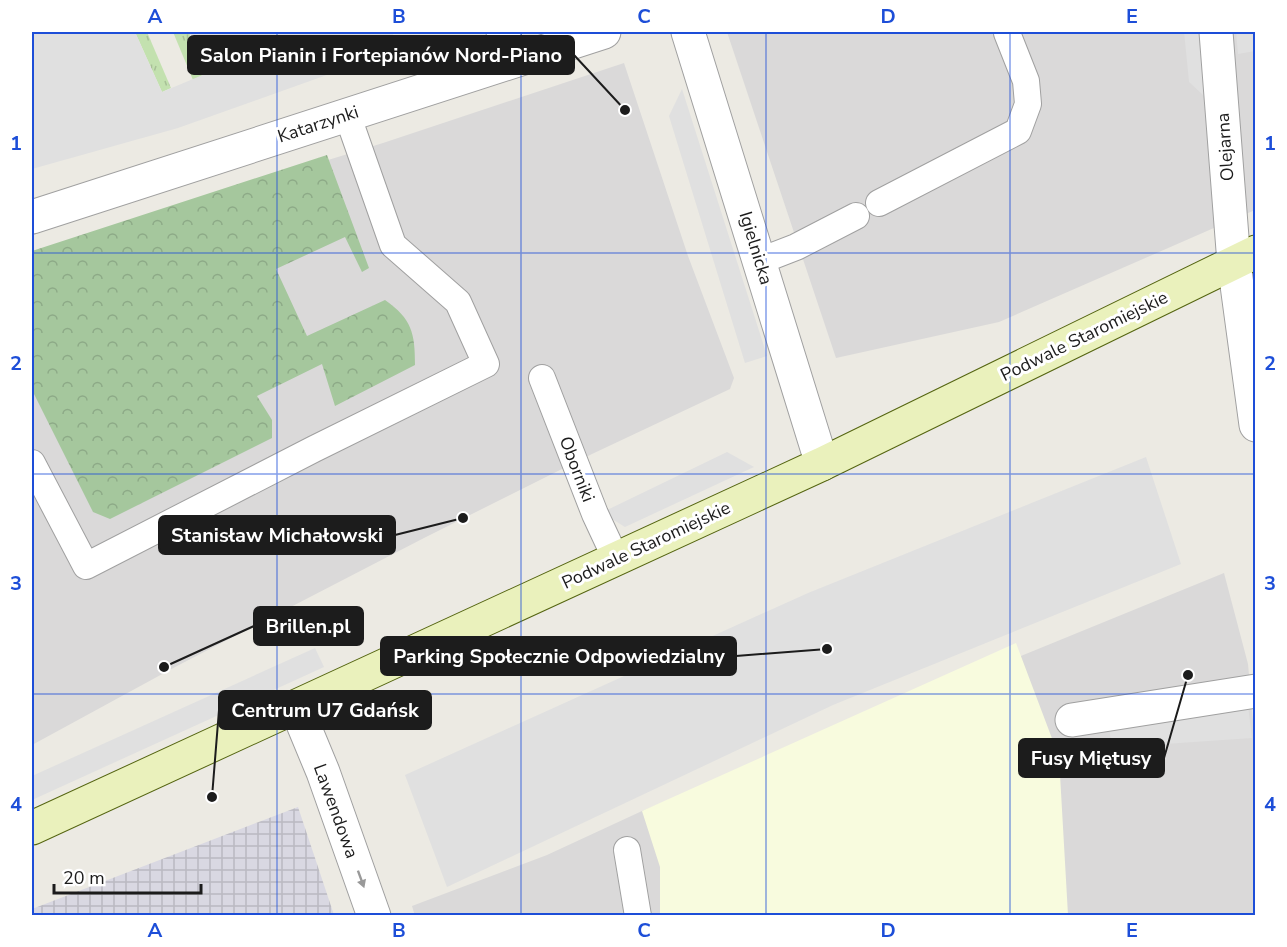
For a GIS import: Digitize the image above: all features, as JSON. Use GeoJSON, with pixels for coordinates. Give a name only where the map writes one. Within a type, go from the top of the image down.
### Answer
{"type":"FeatureCollection","features":[{"type":"Feature","properties":{"kind":"street","name":"Katarzynki"},"geometry":{"type":"LineString","coordinates":[[32,217],[347,114],[507,46],[604,32]]}},
{"type":"Feature","properties":{"kind":"street","name":"Igielnicka"},"geometry":{"type":"LineString","coordinates":[[688,32],[822,464]]}},
{"type":"Feature","properties":{"kind":"street","name":"Olejarna"},"geometry":{"type":"LineString","coordinates":[[1216,32],[1245,257],[1256,425]]}},
{"type":"Feature","properties":{"kind":"street","name":"Podwale Staromiejskie"},"geometry":{"type":"LineString","coordinates":[[32,828],[822,464],[1245,257]]}},
{"type":"Feature","properties":{"kind":"street"},"geometry":{"type":"LineString","coordinates":[[1072,720],[1256,691]]}},
{"type":"Feature","properties":{"kind":"street","name":"Lawendowa"},"geometry":{"type":"LineString","coordinates":[[296,707],[323,772],[374,915]]}},
{"type":"Feature","properties":{"kind":"lane"},"geometry":{"type":"LineString","coordinates":[[879,203],[1018,131],[1028,104],[1026,81],[1007,33]]}},
{"type":"Feature","properties":{"kind":"lane"},"geometry":{"type":"LineString","coordinates":[[32,463],[86,567],[325,443],[486,364],[458,302],[393,245],[347,114]]}},
{"type":"Feature","properties":{"kind":"lane"},"geometry":{"type":"LineString","coordinates":[[760,261],[796,248],[856,216]]}},
{"type":"Feature","properties":{"kind":"lane","name":"Oborniki"},"geometry":{"type":"LineString","coordinates":[[542,378],[595,514],[616,560]]}},
{"type":"Feature","properties":{"kind":"lane"},"geometry":{"type":"LineString","coordinates":[[627,850],[638,915]]}},
{"type":"Feature","properties":{"kind":"shaded area"},"geometry":{"type":"Polygon","coordinates":[[[32,32],[135,32],[162,92],[205,74],[189,32],[393,32],[394,51],[178,128],[32,169],[32,32]]]}},
{"type":"Feature","properties":{"kind":"shaded area"},"geometry":{"type":"Polygon","coordinates":[[[727,32],[1255,32],[1255,210],[999,322],[836,358],[727,32]]]}},
{"type":"Feature","properties":{"kind":"shaded area"},"geometry":{"type":"Polygon","coordinates":[[[1184,32],[1199,32],[1204,96],[1189,82],[1184,32]]]}},
{"type":"Feature","properties":{"kind":"shaded area"},"geometry":{"type":"Polygon","coordinates":[[[1236,32],[1255,32],[1255,51],[1238,54],[1236,32]]]}},
{"type":"Feature","properties":{"kind":"shaded area"},"geometry":{"type":"Polygon","coordinates":[[[624,63],[688,256],[734,378],[730,389],[592,454],[424,538],[177,666],[32,745],[32,252],[383,143],[624,63]]]}},
{"type":"Feature","properties":{"kind":"shaded area"},"geometry":{"type":"Polygon","coordinates":[[[682,89],[767,356],[745,363],[669,116],[682,89]]]}},
{"type":"Feature","properties":{"kind":"shaded area"},"geometry":{"type":"Polygon","coordinates":[[[727,452],[754,467],[625,527],[609,517],[605,511],[727,452]]]}},
{"type":"Feature","properties":{"kind":"shaded area"},"geometry":{"type":"Polygon","coordinates":[[[1146,457],[1181,564],[833,705],[447,887],[405,775],[808,593],[1146,457]]]}},
{"type":"Feature","properties":{"kind":"shaded area"},"geometry":{"type":"Polygon","coordinates":[[[1224,573],[1248,664],[1256,754],[1255,915],[415,916],[412,906],[547,855],[642,811],[1224,573]]]}},
{"type":"Feature","properties":{"kind":"shaded area"},"geometry":{"type":"Polygon","coordinates":[[[1016,643],[1059,757],[1068,915],[660,915],[660,867],[642,811],[1016,643]]]}},
{"type":"Feature","properties":{"kind":"shaded area"},"geometry":{"type":"Polygon","coordinates":[[[315,648],[324,667],[32,800],[32,776],[315,648]]]}},
{"type":"Feature","properties":{"kind":"shaded area"},"geometry":{"type":"Polygon","coordinates":[[[1248,705],[1252,738],[1150,745],[1111,744],[1109,725],[1248,705]]]}},
{"type":"Feature","properties":{"kind":"shaded area"},"geometry":{"type":"Polygon","coordinates":[[[298,807],[334,915],[32,915],[32,909],[298,807]]]}},
{"type":"Feature","properties":{"kind":"green space"},"geometry":{"type":"Polygon","coordinates":[[[135,32],[147,32],[171,88],[162,92],[135,32]]]}},
{"type":"Feature","properties":{"kind":"green space"},"geometry":{"type":"Polygon","coordinates":[[[173,32],[189,32],[205,74],[193,80],[173,32]]]}},
{"type":"Feature","properties":{"kind":"green space"},"geometry":{"type":"Polygon","coordinates":[[[327,155],[369,268],[362,272],[345,237],[276,269],[307,336],[385,300],[401,314],[410,328],[413,335],[415,365],[335,406],[322,364],[257,396],[272,420],[272,438],[110,519],[93,512],[32,390],[32,251],[327,155]]]}},
{"type":"Feature","properties":{"kind":"place","name":"Salon Pianin i Fortepianów Nord-Piano"},"geometry":{"type":"Point","coordinates":[625,110]}},
{"type":"Feature","properties":{"kind":"place","name":"Stanisław Michałowski"},"geometry":{"type":"Point","coordinates":[463,518]}},
{"type":"Feature","properties":{"kind":"place","name":"Parking Społecznie Odpowiedzialny"},"geometry":{"type":"Point","coordinates":[827,649]}},
{"type":"Feature","properties":{"kind":"place","name":"Brillen.pl"},"geometry":{"type":"Point","coordinates":[164,667]}},
{"type":"Feature","properties":{"kind":"place","name":"Fusy Miętusy"},"geometry":{"type":"Point","coordinates":[1188,675]}},
{"type":"Feature","properties":{"kind":"place","name":"Centrum U7 Gdańsk"},"geometry":{"type":"Point","coordinates":[212,797]}}]}
